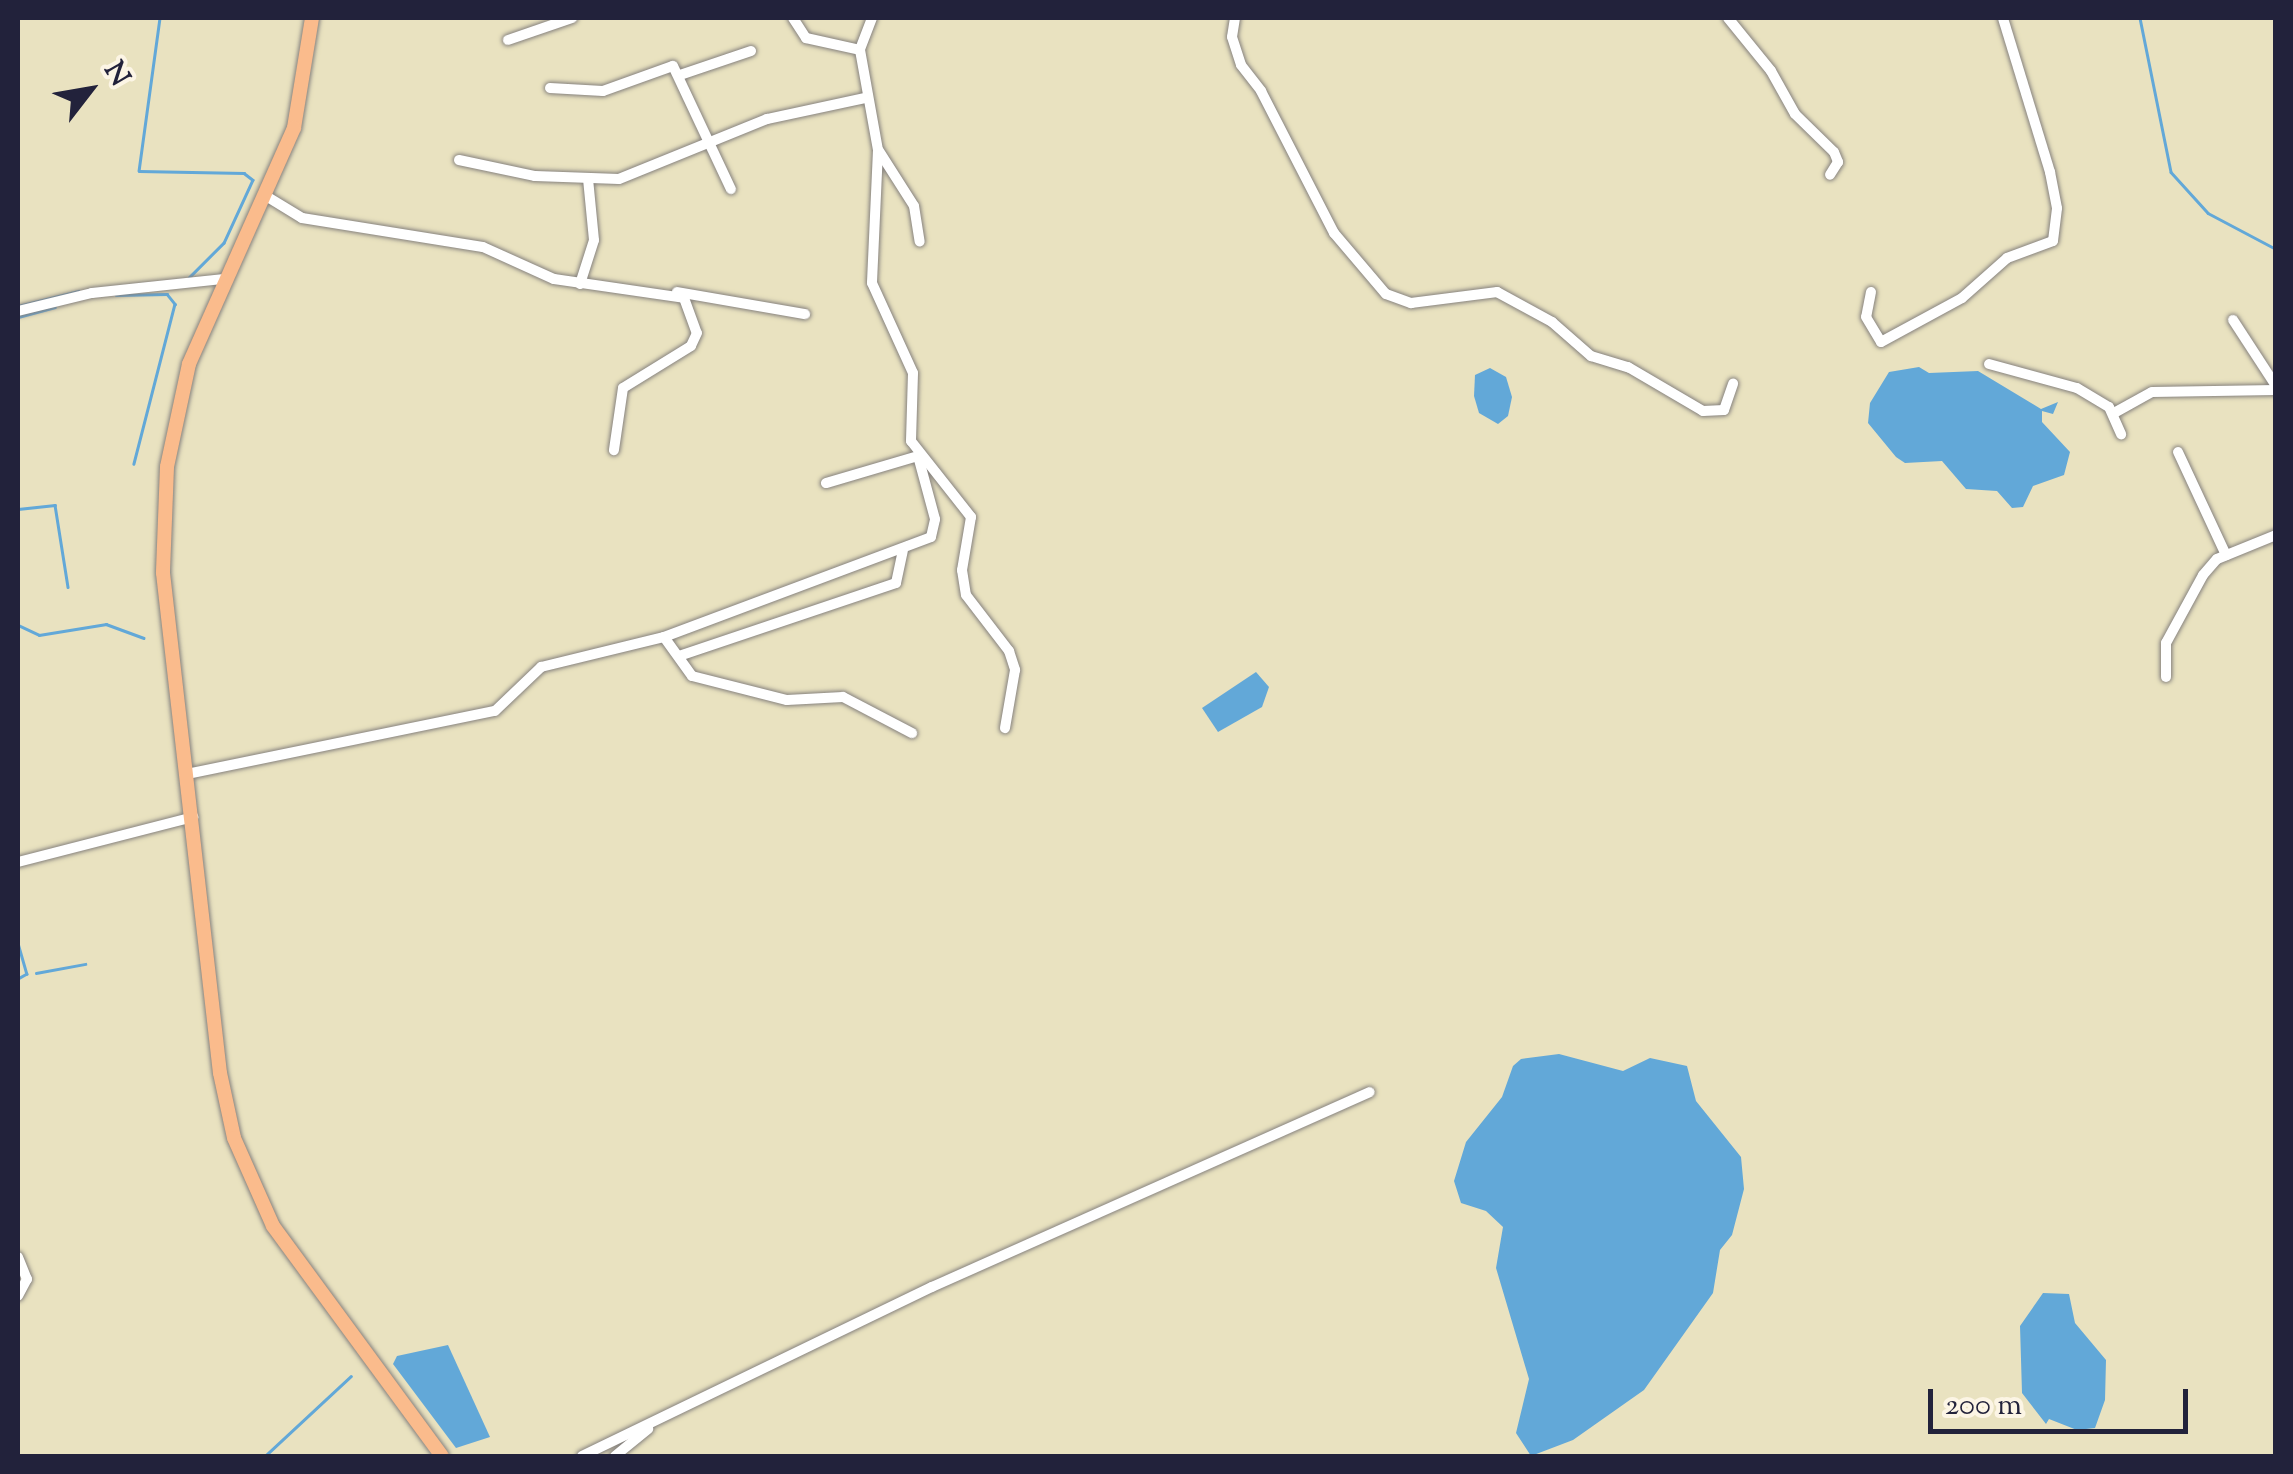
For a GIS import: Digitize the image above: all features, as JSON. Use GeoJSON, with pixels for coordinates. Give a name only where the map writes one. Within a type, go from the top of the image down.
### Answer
{"type":"FeatureCollection","features":[{"type":"Feature","properties":{"kind":"main road"},"geometry":{"type":"LineString","coordinates":[[312,18],[305,91],[266,196],[224,279],[181,393],[163,512],[163,574],[220,1073],[250,1184],[302,1269],[442,1456]]}},
{"type":"Feature","properties":{"kind":"street"},"geometry":{"type":"LineString","coordinates":[[508,40],[572,18]]}},
{"type":"Feature","properties":{"kind":"street"},"geometry":{"type":"LineString","coordinates":[[793,18],[806,38],[860,50]]}},
{"type":"Feature","properties":{"kind":"street"},"geometry":{"type":"LineString","coordinates":[[187,774],[495,712],[540,667],[664,636],[791,585],[926,542],[935,519],[907,431],[912,373],[870,270],[879,225],[878,150],[865,98],[860,50],[872,18]]}},
{"type":"Feature","properties":{"kind":"street"},"geometry":{"type":"LineString","coordinates":[[1235,18],[1232,37],[1241,65],[1262,90],[1334,233],[1386,294],[1411,303],[1496,292],[1552,322],[1591,356],[1628,368],[1703,411],[1724,410],[1734,384]]}},
{"type":"Feature","properties":{"kind":"street"},"geometry":{"type":"LineString","coordinates":[[1728,18],[1771,70],[1796,114],[1834,152],[1838,162],[1830,175]]}},
{"type":"Feature","properties":{"kind":"street"},"geometry":{"type":"LineString","coordinates":[[1871,292],[1866,317],[1874,338],[1881,342],[1914,333],[2008,258],[2053,240],[2054,190],[2003,18]]}},
{"type":"Feature","properties":{"kind":"street"},"geometry":{"type":"LineString","coordinates":[[680,75],[751,51]]}},
{"type":"Feature","properties":{"kind":"street"},"geometry":{"type":"LineString","coordinates":[[550,88],[603,92],[666,65],[680,75],[731,188]]}},
{"type":"Feature","properties":{"kind":"street"},"geometry":{"type":"LineString","coordinates":[[460,160],[588,179],[636,175],[767,119],[865,98]]}},
{"type":"Feature","properties":{"kind":"street"},"geometry":{"type":"LineString","coordinates":[[878,150],[914,206],[920,242]]}},
{"type":"Feature","properties":{"kind":"street"},"geometry":{"type":"LineString","coordinates":[[580,284],[594,240],[588,179]]}},
{"type":"Feature","properties":{"kind":"street"},"geometry":{"type":"LineString","coordinates":[[266,196],[302,218],[483,246],[535,274],[580,284],[623,292],[671,292],[804,314]]}},
{"type":"Feature","properties":{"kind":"street"},"geometry":{"type":"LineString","coordinates":[[18,311],[92,293],[224,279]]}},
{"type":"Feature","properties":{"kind":"street"},"geometry":{"type":"LineString","coordinates":[[614,450],[623,388],[692,346],[696,333],[684,298],[671,292]]}},
{"type":"Feature","properties":{"kind":"street"},"geometry":{"type":"LineString","coordinates":[[2233,320],[2276,388]]}},
{"type":"Feature","properties":{"kind":"street"},"geometry":{"type":"LineString","coordinates":[[1989,364],[2076,388],[2114,412],[2121,434]]}},
{"type":"Feature","properties":{"kind":"street"},"geometry":{"type":"LineString","coordinates":[[2114,412],[2152,392],[2276,388]]}},
{"type":"Feature","properties":{"kind":"street"},"geometry":{"type":"LineString","coordinates":[[2178,452],[2226,555]]}},
{"type":"Feature","properties":{"kind":"street"},"geometry":{"type":"LineString","coordinates":[[826,482],[918,456]]}},
{"type":"Feature","properties":{"kind":"street"},"geometry":{"type":"LineString","coordinates":[[918,456],[970,517],[962,570],[966,595],[1009,651],[1015,670],[1005,728]]}},
{"type":"Feature","properties":{"kind":"street"},"geometry":{"type":"LineString","coordinates":[[2166,678],[2166,643],[2203,575],[2226,555],[2276,536]]}},
{"type":"Feature","properties":{"kind":"street"},"geometry":{"type":"LineString","coordinates":[[679,656],[896,583],[903,551]]}},
{"type":"Feature","properties":{"kind":"street"},"geometry":{"type":"LineString","coordinates":[[664,636],[692,676],[787,700],[843,697],[912,733]]}},
{"type":"Feature","properties":{"kind":"street"},"geometry":{"type":"LineString","coordinates":[[18,862],[193,817]]}},
{"type":"Feature","properties":{"kind":"street"},"geometry":{"type":"LineString","coordinates":[[582,1456],[932,1287],[1368,1092]]}},
{"type":"Feature","properties":{"kind":"street"},"geometry":{"type":"LineString","coordinates":[[18,1257],[27,1279],[18,1296]]}},
{"type":"Feature","properties":{"kind":"street"},"geometry":{"type":"LineString","coordinates":[[615,1456],[660,1419]]}},
{"type":"Feature","properties":{"kind":"water"},"geometry":{"type":"Polygon","coordinates":[[[1919,367],[1929,373],[1978,371],[2041,409],[2058,402],[2053,414],[2042,411],[2042,422],[2070,452],[2064,475],[2033,486],[2023,507],[2012,508],[1997,491],[1966,489],[1942,461],[1905,463],[1896,457],[1868,423],[1870,403],[1889,372],[1919,367]]]}},
{"type":"Feature","properties":{"kind":"water"},"geometry":{"type":"Polygon","coordinates":[[[1490,368],[1506,377],[1512,397],[1508,416],[1498,424],[1479,413],[1474,396],[1475,375],[1490,368]]]}},
{"type":"Feature","properties":{"kind":"water"},"geometry":{"type":"Polygon","coordinates":[[[1256,672],[1269,687],[1262,707],[1218,732],[1202,708],[1256,672]]]}},
{"type":"Feature","properties":{"kind":"water"},"geometry":{"type":"Polygon","coordinates":[[[1559,1054],[1623,1071],[1650,1058],[1687,1066],[1696,1101],[1741,1157],[1744,1189],[1732,1235],[1720,1250],[1713,1293],[1644,1390],[1573,1440],[1531,1456],[1516,1433],[1529,1379],[1496,1268],[1503,1227],[1486,1211],[1461,1203],[1454,1181],[1466,1142],[1502,1097],[1513,1066],[1521,1059],[1559,1054]]]}},
{"type":"Feature","properties":{"kind":"water"},"geometry":{"type":"Polygon","coordinates":[[[2043,1293],[2069,1294],[2075,1323],[2106,1360],[2105,1400],[2095,1428],[2077,1430],[2049,1419],[2046,1424],[2022,1393],[2020,1326],[2043,1293]]]}},
{"type":"Feature","properties":{"kind":"water"},"geometry":{"type":"Polygon","coordinates":[[[448,1345],[490,1437],[456,1448],[393,1364],[397,1356],[448,1345]]]}},
{"type":"Feature","properties":{"kind":"waterway"},"geometry":{"type":"LineString","coordinates":[[160,18],[139,171],[244,173],[253,180],[224,243],[189,278]]}},
{"type":"Feature","properties":{"kind":"waterway"},"geometry":{"type":"LineString","coordinates":[[2140,18],[2171,172],[2208,213],[2276,249]]}},
{"type":"Feature","properties":{"kind":"waterway"},"geometry":{"type":"LineString","coordinates":[[18,306],[78,291]]}},
{"type":"Feature","properties":{"kind":"waterway"},"geometry":{"type":"LineString","coordinates":[[116,295],[167,294],[175,304],[134,464]]}},
{"type":"Feature","properties":{"kind":"waterway"},"geometry":{"type":"LineString","coordinates":[[18,317],[55,307]]}},
{"type":"Feature","properties":{"kind":"waterway"},"geometry":{"type":"LineString","coordinates":[[18,509],[55,505],[68,587]]}},
{"type":"Feature","properties":{"kind":"waterway"},"geometry":{"type":"LineString","coordinates":[[18,625],[39,635],[106,624],[144,638]]}},
{"type":"Feature","properties":{"kind":"waterway"},"geometry":{"type":"LineString","coordinates":[[18,943],[27,974],[18,979]]}},
{"type":"Feature","properties":{"kind":"waterway"},"geometry":{"type":"LineString","coordinates":[[36,973],[85,964]]}},
{"type":"Feature","properties":{"kind":"waterway"},"geometry":{"type":"LineString","coordinates":[[265,1456],[351,1376]]}}]}
